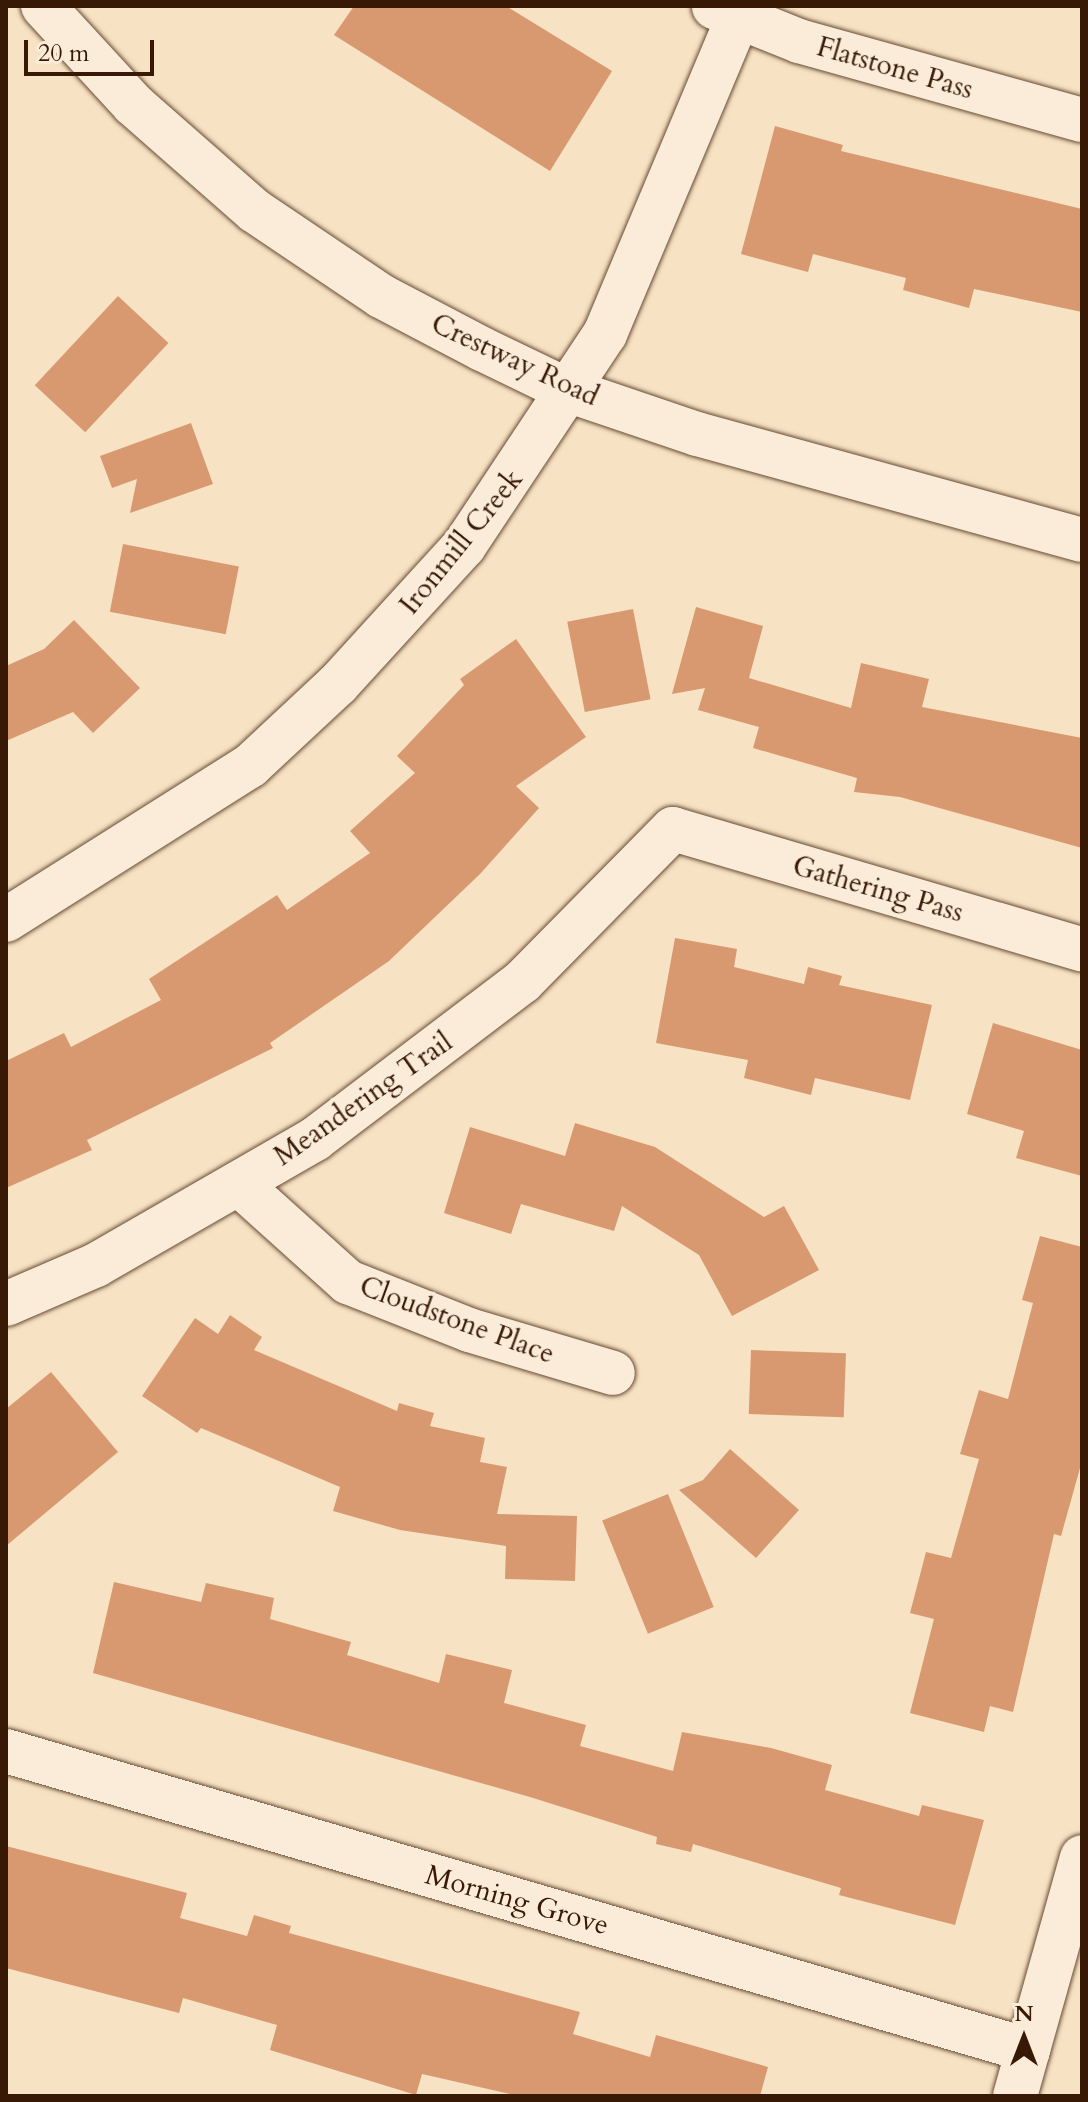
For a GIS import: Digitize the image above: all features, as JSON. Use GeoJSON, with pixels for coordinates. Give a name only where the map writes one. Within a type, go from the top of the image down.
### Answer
{"type":"FeatureCollection","features":[{"type":"Feature","properties":{"kind":"street","name":"Crestway Road"},"geometry":{"type":"LineString","coordinates":[[43,6],[133,104],[255,211],[381,296],[567,390],[793,464],[1082,540]]}},
{"type":"Feature","properties":{"kind":"street","name":"Ironmill Creek"},"geometry":{"type":"LineString","coordinates":[[6,920],[250,766],[338,684],[508,490],[638,269],[725,12]]}},
{"type":"Feature","properties":{"kind":"street","name":"Flatstone Pass"},"geometry":{"type":"LineString","coordinates":[[725,12],[1082,120]]}},
{"type":"Feature","properties":{"kind":"street","name":"Gathering Pass"},"geometry":{"type":"LineString","coordinates":[[673,829],[1082,949]]}},
{"type":"Feature","properties":{"kind":"street","name":"Meandering Trail"},"geometry":{"type":"LineString","coordinates":[[6,1304],[96,1265],[315,1139],[522,982],[673,829]]}},
{"type":"Feature","properties":{"kind":"street","name":"Cloudstone Place"},"geometry":{"type":"LineString","coordinates":[[239,1184],[348,1282],[469,1330],[613,1373]]}},
{"type":"Feature","properties":{"kind":"street","name":"Morning Grove"},"geometry":{"type":"LineString","coordinates":[[6,1751],[1028,2050]]}},
{"type":"Feature","properties":{"kind":"street"},"geometry":{"type":"LineString","coordinates":[[1015,2096],[1082,1857]]}},
{"type":"Feature","properties":{"kind":"building"},"geometry":{"type":"Polygon","coordinates":[[[354,6],[506,6],[612,71],[550,171],[334,35],[354,6]]]}},
{"type":"Feature","properties":{"kind":"building"},"geometry":{"type":"Polygon","coordinates":[[[775,126],[843,145],[841,151],[1082,209],[1082,312],[974,289],[969,308],[903,290],[906,278],[813,254],[808,272],[741,254],[775,126]]]}},
{"type":"Feature","properties":{"kind":"building"},"geometry":{"type":"Polygon","coordinates":[[[118,296],[168,343],[85,432],[35,385],[118,296]]]}},
{"type":"Feature","properties":{"kind":"building"},"geometry":{"type":"Polygon","coordinates":[[[191,423],[213,484],[130,513],[137,479],[112,488],[100,456],[191,423]]]}},
{"type":"Feature","properties":{"kind":"building"},"geometry":{"type":"Polygon","coordinates":[[[123,544],[239,567],[226,634],[110,612],[123,544]]]}},
{"type":"Feature","properties":{"kind":"building"},"geometry":{"type":"Polygon","coordinates":[[[696,607],[763,626],[749,678],[851,708],[861,663],[929,679],[922,707],[1082,738],[1082,848],[900,797],[854,792],[857,778],[753,748],[759,727],[698,710],[705,688],[672,694],[696,607]]]}},
{"type":"Feature","properties":{"kind":"building"},"geometry":{"type":"Polygon","coordinates":[[[633,609],[651,699],[585,712],[567,622],[633,609]]]}},
{"type":"Feature","properties":{"kind":"building"},"geometry":{"type":"Polygon","coordinates":[[[74,620],[140,688],[93,733],[73,712],[6,741],[6,666],[44,649],[74,620]]]}},
{"type":"Feature","properties":{"kind":"building"},"geometry":{"type":"Polygon","coordinates":[[[516,639],[586,737],[516,786],[539,808],[480,874],[389,961],[270,1043],[273,1048],[87,1140],[92,1150],[6,1188],[6,1061],[64,1033],[71,1047],[161,1000],[149,979],[277,895],[287,910],[370,853],[350,831],[415,773],[397,756],[464,685],[460,679],[516,639]]]}},
{"type":"Feature","properties":{"kind":"building"},"geometry":{"type":"Polygon","coordinates":[[[675,938],[737,949],[734,967],[804,984],[808,967],[842,976],[839,985],[932,1005],[910,1100],[815,1078],[811,1095],[744,1078],[748,1060],[656,1043],[675,938]]]}},
{"type":"Feature","properties":{"kind":"building"},"geometry":{"type":"Polygon","coordinates":[[[993,1023],[1082,1050],[1082,1176],[1016,1158],[1024,1131],[967,1114],[993,1023]]]}},
{"type":"Feature","properties":{"kind":"building"},"geometry":{"type":"Polygon","coordinates":[[[575,1123],[655,1147],[764,1217],[784,1206],[819,1270],[732,1316],[699,1255],[622,1206],[614,1231],[521,1204],[511,1234],[444,1213],[470,1127],[565,1156],[575,1123]]]}},
{"type":"Feature","properties":{"kind":"building"},"geometry":{"type":"Polygon","coordinates":[[[1040,1236],[1082,1247],[1082,1461],[1061,1536],[1054,1534],[1013,1712],[990,1706],[984,1732],[910,1713],[934,1619],[910,1613],[926,1552],[951,1558],[979,1459],[960,1454],[979,1390],[1008,1399],[1033,1303],[1022,1300],[1040,1236]]]}},
{"type":"Feature","properties":{"kind":"building"},"geometry":{"type":"Polygon","coordinates":[[[230,1315],[262,1337],[254,1350],[397,1411],[399,1403],[434,1413],[430,1426],[485,1438],[480,1462],[507,1467],[497,1514],[577,1516],[575,1581],[505,1579],[506,1546],[400,1530],[333,1511],[340,1487],[201,1428],[197,1433],[142,1396],[195,1318],[218,1334],[230,1315]]]}},
{"type":"Feature","properties":{"kind":"building"},"geometry":{"type":"Polygon","coordinates":[[[751,1350],[846,1353],[844,1417],[749,1414],[751,1350]]]}},
{"type":"Feature","properties":{"kind":"building"},"geometry":{"type":"Polygon","coordinates":[[[51,1372],[118,1452],[6,1546],[6,1409],[51,1372]]]}},
{"type":"Feature","properties":{"kind":"building"},"geometry":{"type":"Polygon","coordinates":[[[730,1449],[799,1510],[756,1558],[679,1490],[703,1480],[730,1449]]]}},
{"type":"Feature","properties":{"kind":"building"},"geometry":{"type":"Polygon","coordinates":[[[668,1494],[714,1607],[648,1634],[602,1521],[668,1494]]]}},
{"type":"Feature","properties":{"kind":"building"},"geometry":{"type":"Polygon","coordinates":[[[114,1582],[201,1602],[206,1583],[274,1598],[270,1619],[351,1642],[347,1655],[439,1683],[446,1654],[512,1670],[504,1703],[586,1725],[580,1746],[673,1771],[682,1732],[771,1748],[832,1765],[825,1790],[919,1816],[922,1805],[984,1820],[955,1925],[839,1895],[841,1888],[693,1844],[691,1852],[656,1844],[657,1837],[530,1797],[93,1673],[114,1582]]]}},
{"type":"Feature","properties":{"kind":"building"},"geometry":{"type":"Polygon","coordinates":[[[6,1846],[187,1893],[180,1918],[247,1936],[254,1915],[291,1926],[289,1933],[580,2012],[573,2034],[650,2057],[656,2035],[768,2067],[760,2096],[519,2096],[422,2074],[416,2095],[270,2050],[277,2025],[183,1998],[179,2013],[6,1968],[6,1846]]]}}]}
